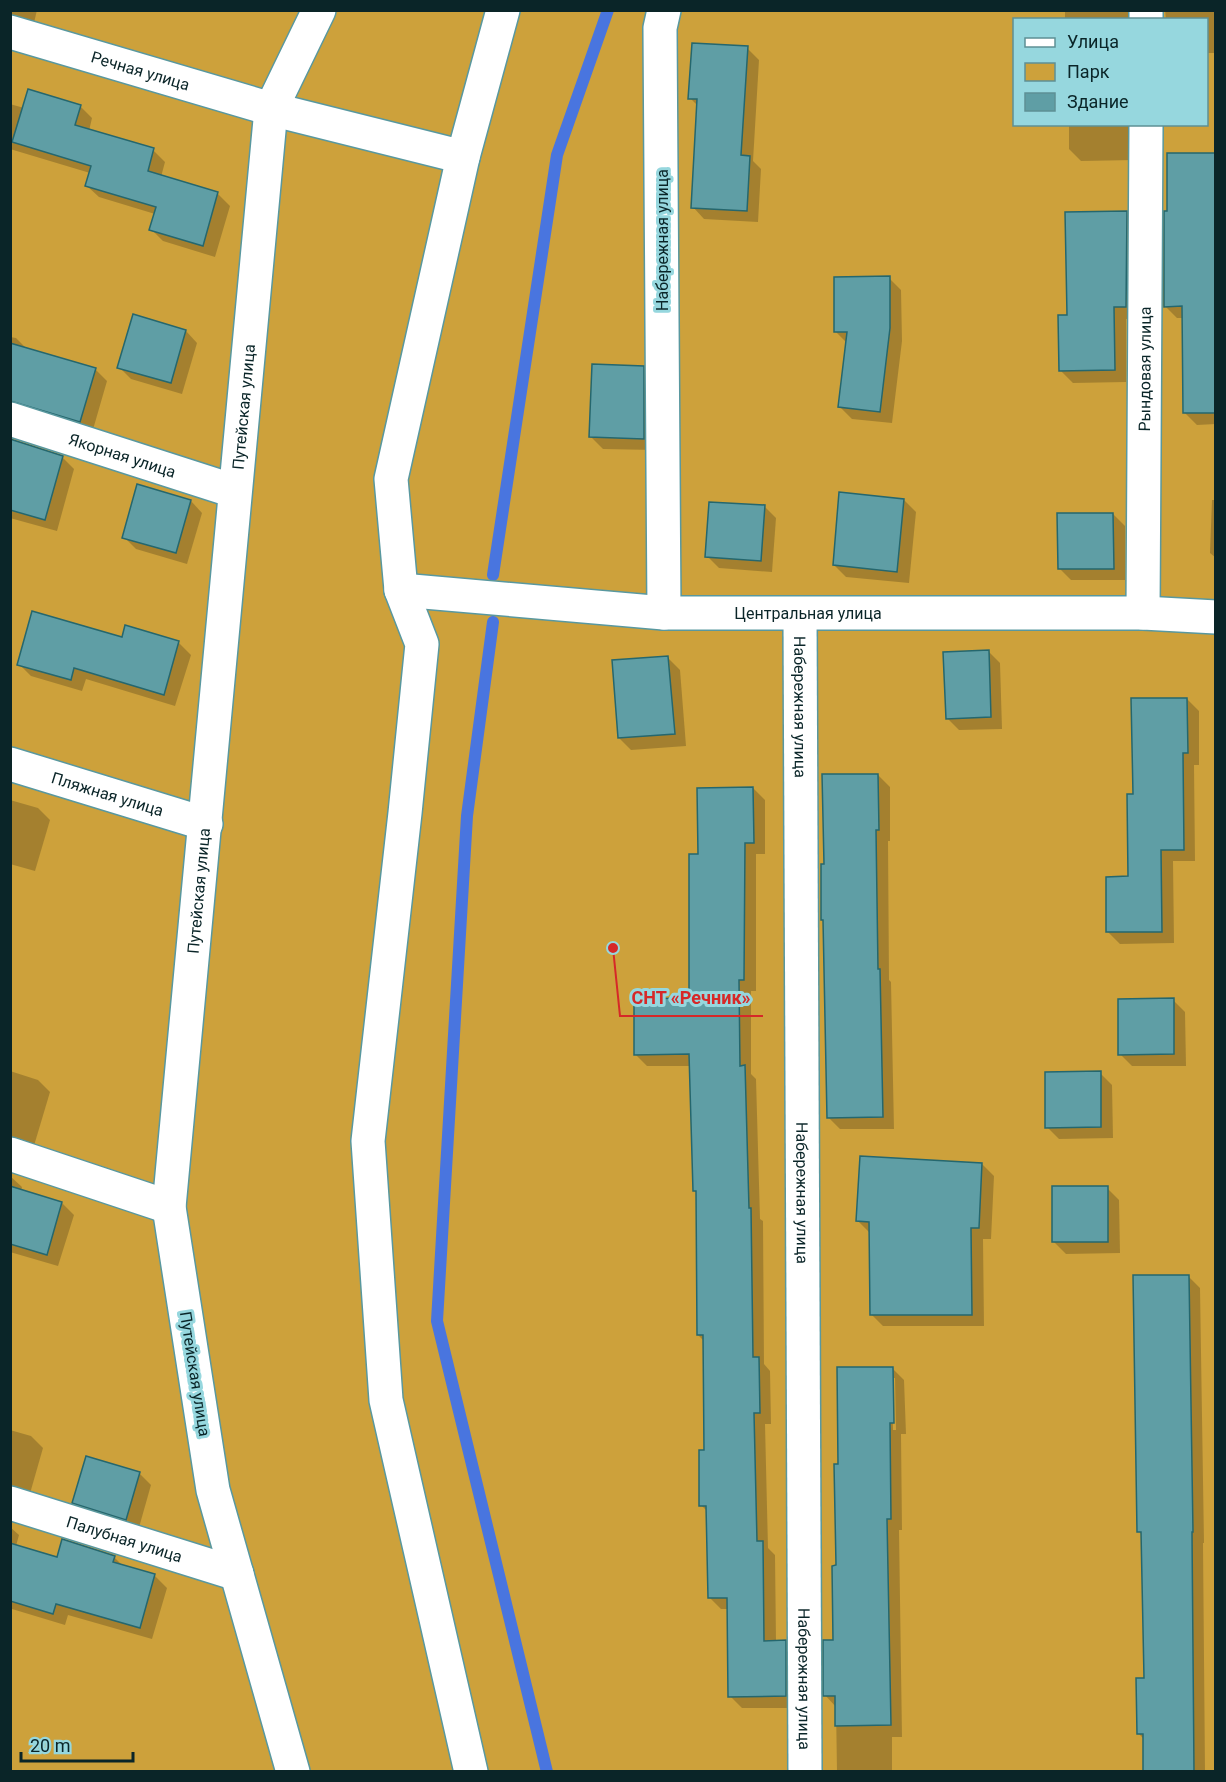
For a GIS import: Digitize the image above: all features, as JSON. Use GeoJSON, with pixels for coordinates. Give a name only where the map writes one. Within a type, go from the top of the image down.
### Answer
{"type":"FeatureCollection","features":[{"type":"Feature","properties":{"kind":"street","name":"Путейская улица"},"geometry":{"type":"LineString","coordinates":[[293,1772],[213,1490],[169,1207],[271,109],[319,10]]}},
{"type":"Feature","properties":{"kind":"street"},"geometry":{"type":"LineString","coordinates":[[471,1772],[386,1400],[368,1141],[422,644],[401,590],[391,479],[463,157],[503,10]]}},
{"type":"Feature","properties":{"kind":"street","name":"Набережная улица"},"geometry":{"type":"LineString","coordinates":[[664,10],[660,28],[664,613]]}},
{"type":"Feature","properties":{"kind":"street","name":"Речная улица"},"geometry":{"type":"LineString","coordinates":[[10,32],[271,109],[463,157]]}},
{"type":"Feature","properties":{"kind":"street","name":"Рындовая улица"},"geometry":{"type":"LineString","coordinates":[[1143,613],[1146,126]]}},
{"type":"Feature","properties":{"kind":"street","name":"Якорная улица"},"geometry":{"type":"LineString","coordinates":[[10,419],[234,491]]}},
{"type":"Feature","properties":{"kind":"street","name":"Центральная улица"},"geometry":{"type":"LineString","coordinates":[[401,590],[664,613],[1143,613],[1215,617]]}},
{"type":"Feature","properties":{"kind":"street","name":"Набережная улица"},"geometry":{"type":"LineString","coordinates":[[800,614],[805,1772]]}},
{"type":"Feature","properties":{"kind":"street","name":"Пляжная улица"},"geometry":{"type":"LineString","coordinates":[[10,764],[206,824]]}},
{"type":"Feature","properties":{"kind":"street"},"geometry":{"type":"LineString","coordinates":[[10,1154],[169,1207]]}},
{"type":"Feature","properties":{"kind":"street","name":"Палубная улица"},"geometry":{"type":"LineString","coordinates":[[10,1503],[237,1574]]}},
{"type":"Feature","properties":{"kind":"green space"},"geometry":{"type":"Polygon","coordinates":[[[11,11],[1215,11],[1215,1771],[11,1771],[11,11]]]}},
{"type":"Feature","properties":{"kind":"building"},"geometry":{"type":"Polygon","coordinates":[[[692,43],[748,46],[741,155],[750,156],[747,211],[691,208],[697,99],[688,99],[692,43]]]}},
{"type":"Feature","properties":{"kind":"building"},"geometry":{"type":"Polygon","coordinates":[[[28,89],[81,105],[75,125],[154,148],[148,171],[218,192],[203,246],[149,230],[156,207],[85,186],[91,166],[12,142],[28,89]]]}},
{"type":"Feature","properties":{"kind":"building"},"geometry":{"type":"Polygon","coordinates":[[[1167,153],[1215,153],[1215,413],[1183,413],[1182,306],[1164,307],[1164,211],[1167,211],[1167,153]]]}},
{"type":"Feature","properties":{"kind":"building"},"geometry":{"type":"Polygon","coordinates":[[[1127,211],[1126,307],[1114,307],[1115,370],[1059,371],[1058,315],[1067,315],[1065,212],[1127,211]]]}},
{"type":"Feature","properties":{"kind":"building"},"geometry":{"type":"Polygon","coordinates":[[[890,276],[890,328],[880,412],[838,407],[847,332],[834,332],[834,277],[890,276]]]}},
{"type":"Feature","properties":{"kind":"building"},"geometry":{"type":"Polygon","coordinates":[[[133,314],[186,330],[171,383],[117,368],[133,314]]]}},
{"type":"Feature","properties":{"kind":"building"},"geometry":{"type":"Polygon","coordinates":[[[10,343],[96,368],[80,422],[10,401],[10,343]]]}},
{"type":"Feature","properties":{"kind":"building"},"geometry":{"type":"Polygon","coordinates":[[[592,364],[644,366],[644,439],[589,437],[592,364]]]}},
{"type":"Feature","properties":{"kind":"building"},"geometry":{"type":"Polygon","coordinates":[[[10,439],[63,456],[45,520],[10,510],[10,439]]]}},
{"type":"Feature","properties":{"kind":"building"},"geometry":{"type":"Polygon","coordinates":[[[137,484],[191,500],[176,553],[122,538],[137,484]]]}},
{"type":"Feature","properties":{"kind":"building"},"geometry":{"type":"Polygon","coordinates":[[[839,492],[904,499],[897,572],[833,565],[839,492]]]}},
{"type":"Feature","properties":{"kind":"building"},"geometry":{"type":"Polygon","coordinates":[[[709,502],[765,505],[761,561],[705,557],[709,502]]]}},
{"type":"Feature","properties":{"kind":"building"},"geometry":{"type":"Polygon","coordinates":[[[1057,513],[1113,513],[1114,569],[1058,569],[1057,513]]]}},
{"type":"Feature","properties":{"kind":"building"},"geometry":{"type":"Polygon","coordinates":[[[32,611],[122,637],[125,625],[179,641],[164,695],[74,668],[71,680],[17,665],[32,611]]]}},
{"type":"Feature","properties":{"kind":"building"},"geometry":{"type":"Polygon","coordinates":[[[989,650],[991,717],[946,719],[943,652],[989,650]]]}},
{"type":"Feature","properties":{"kind":"building"},"geometry":{"type":"Polygon","coordinates":[[[668,656],[675,734],[618,738],[612,660],[668,656]]]}},
{"type":"Feature","properties":{"kind":"building"},"geometry":{"type":"Polygon","coordinates":[[[1131,698],[1187,698],[1188,753],[1183,753],[1184,850],[1161,850],[1162,932],[1106,932],[1106,877],[1128,876],[1127,794],[1133,794],[1131,698]]]}},
{"type":"Feature","properties":{"kind":"building"},"geometry":{"type":"Polygon","coordinates":[[[822,774],[878,774],[879,830],[876,830],[878,969],[880,969],[883,1117],[827,1118],[823,920],[821,920],[821,864],[824,864],[822,774]]]}},
{"type":"Feature","properties":{"kind":"building"},"geometry":{"type":"Polygon","coordinates":[[[753,787],[754,843],[745,843],[744,980],[739,980],[740,1066],[745,1065],[749,1208],[751,1208],[753,1357],[759,1357],[760,1413],[754,1413],[757,1541],[763,1541],[764,1641],[786,1640],[786,1696],[728,1697],[727,1598],[708,1598],[706,1506],[699,1506],[699,1450],[704,1450],[703,1335],[697,1335],[696,1191],[693,1191],[689,1054],[634,1055],[634,999],[689,998],[689,854],[698,854],[697,788],[753,787]]]}},
{"type":"Feature","properties":{"kind":"building"},"geometry":{"type":"Polygon","coordinates":[[[1174,998],[1174,1054],[1118,1055],[1118,999],[1174,998]]]}},
{"type":"Feature","properties":{"kind":"building"},"geometry":{"type":"Polygon","coordinates":[[[1101,1071],[1101,1127],[1045,1128],[1045,1072],[1101,1071]]]}},
{"type":"Feature","properties":{"kind":"building"},"geometry":{"type":"Polygon","coordinates":[[[860,1156],[982,1163],[979,1228],[971,1228],[972,1315],[870,1315],[869,1222],[856,1221],[860,1156]]]}},
{"type":"Feature","properties":{"kind":"building"},"geometry":{"type":"Polygon","coordinates":[[[10,1186],[62,1202],[47,1255],[10,1244],[10,1186]]]}},
{"type":"Feature","properties":{"kind":"building"},"geometry":{"type":"Polygon","coordinates":[[[1052,1186],[1108,1186],[1108,1242],[1052,1242],[1052,1186]]]}},
{"type":"Feature","properties":{"kind":"building"},"geometry":{"type":"Polygon","coordinates":[[[1133,1275],[1189,1275],[1194,1772],[1143,1772],[1143,1734],[1137,1734],[1136,1678],[1144,1678],[1141,1532],[1137,1532],[1133,1275]]]}},
{"type":"Feature","properties":{"kind":"building"},"geometry":{"type":"Polygon","coordinates":[[[837,1367],[893,1367],[894,1423],[890,1423],[891,1519],[887,1519],[891,1725],[835,1726],[835,1696],[823,1696],[823,1640],[833,1640],[832,1566],[836,1565],[834,1464],[838,1464],[837,1367]]]}},
{"type":"Feature","properties":{"kind":"building"},"geometry":{"type":"Polygon","coordinates":[[[86,1456],[140,1472],[126,1520],[72,1503],[86,1456]]]}},
{"type":"Feature","properties":{"kind":"building"},"geometry":{"type":"Polygon","coordinates":[[[62,1539],[115,1556],[113,1562],[155,1574],[140,1628],[56,1604],[53,1614],[10,1601],[10,1543],[57,1557],[62,1539]]]}},
{"type":"Feature","properties":{"kind":"waterway"},"geometry":{"type":"LineString","coordinates":[[493,575],[557,155],[608,10]]}},
{"type":"Feature","properties":{"kind":"waterway"},"geometry":{"type":"LineString","coordinates":[[493,622],[467,816],[437,1321],[547,1772]]}},
{"type":"Feature","properties":{"kind":"place","name":"СНТ «Речник»"},"geometry":{"type":"Point","coordinates":[613,948]}}]}
